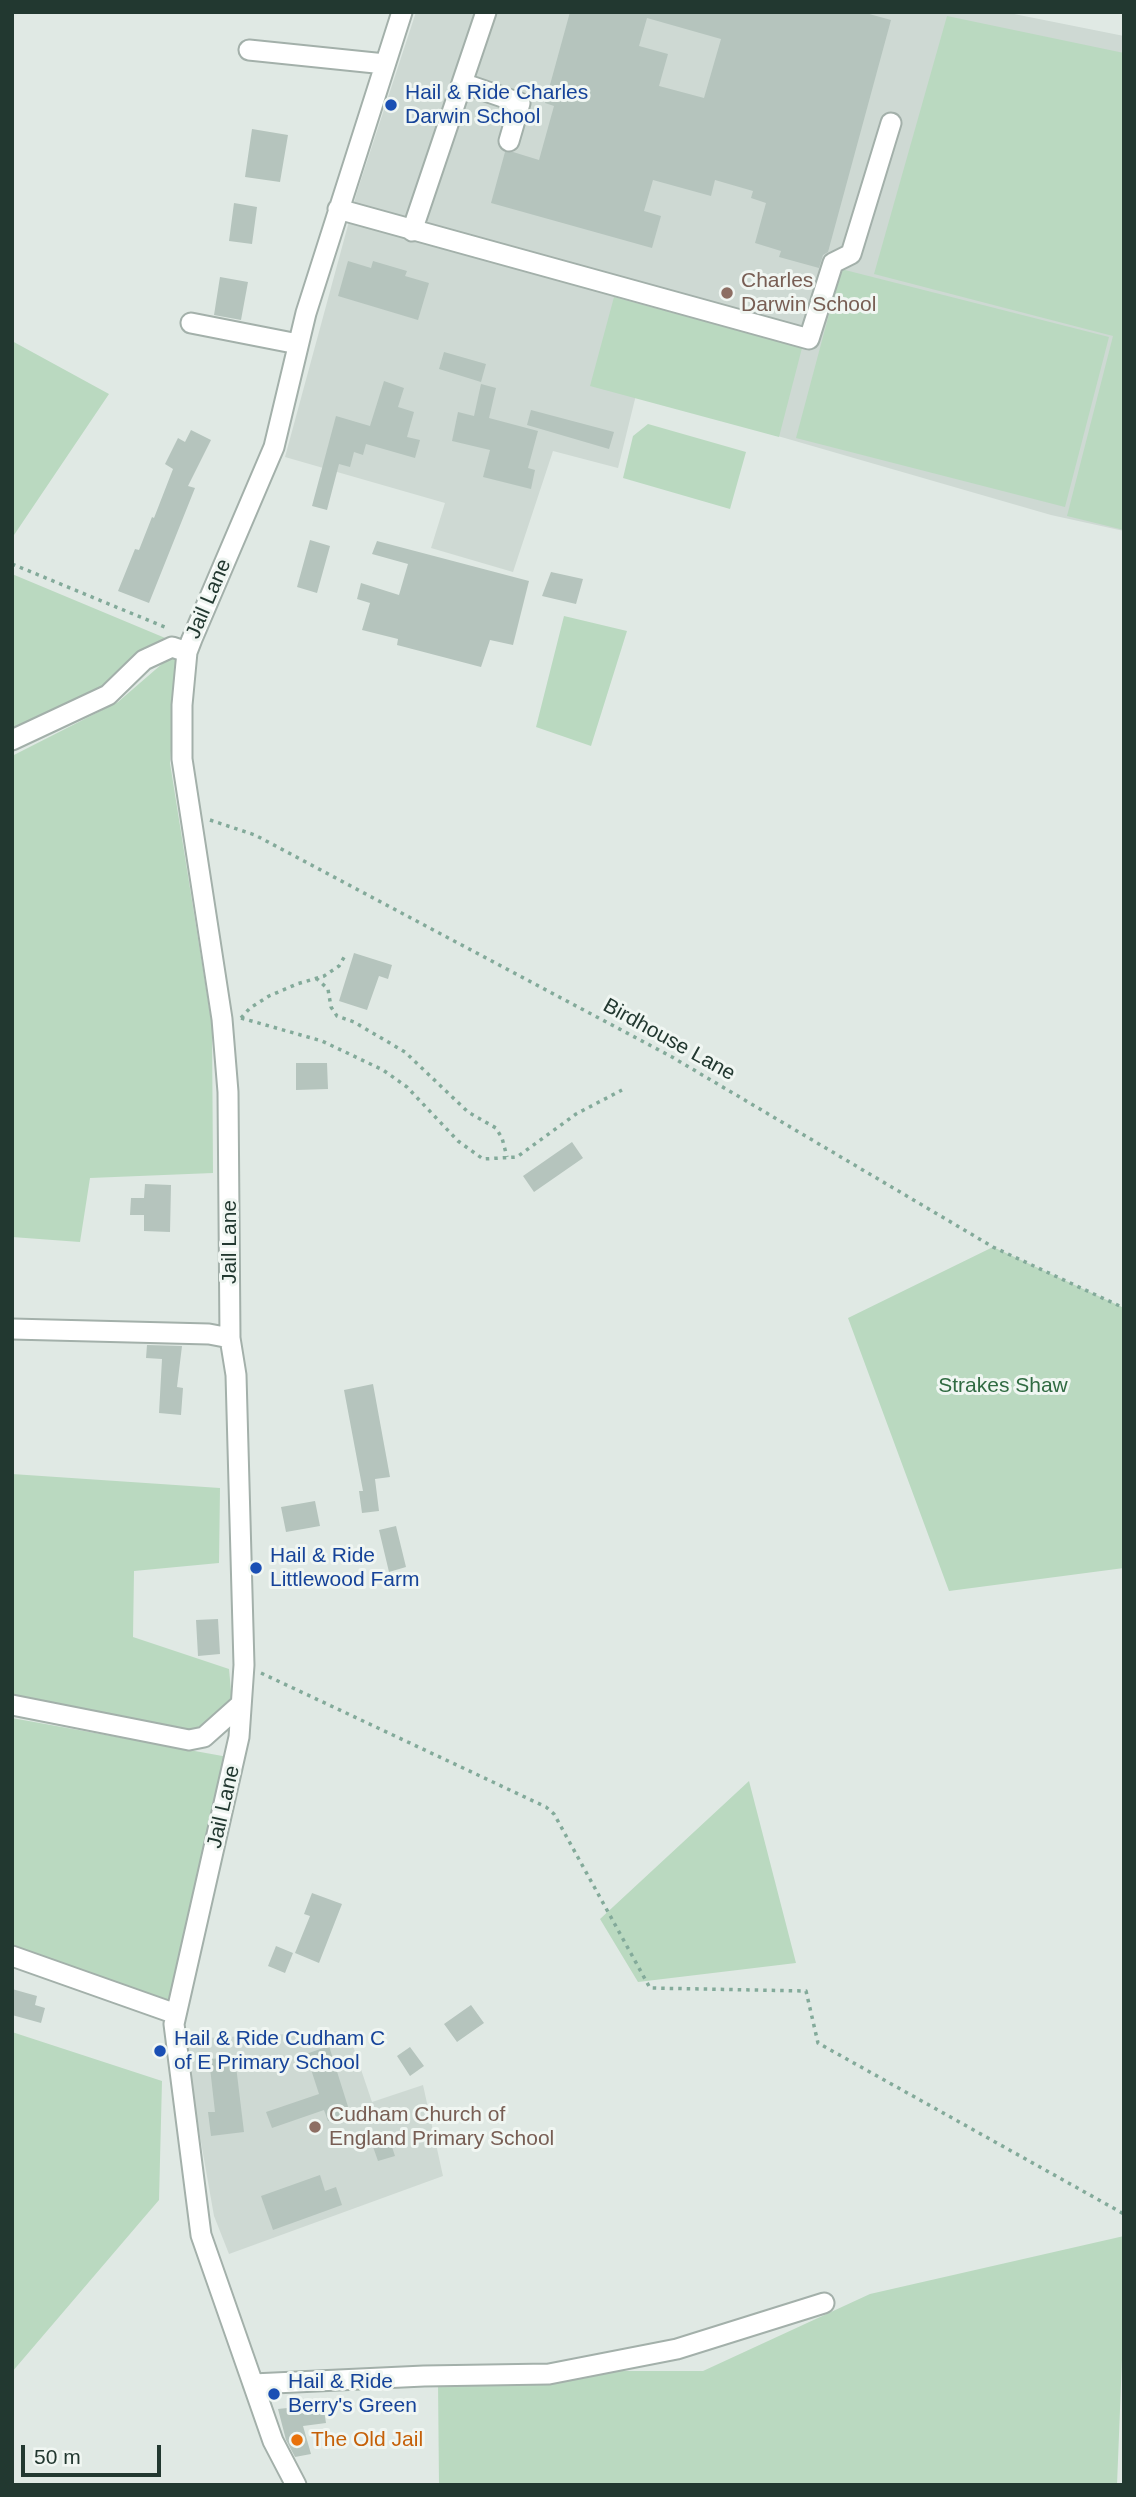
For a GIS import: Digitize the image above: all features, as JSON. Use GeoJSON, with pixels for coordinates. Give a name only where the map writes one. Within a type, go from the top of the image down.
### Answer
{"type":"FeatureCollection","features":[{"type":"Feature","properties":{"kind":"street","name":"Jail Lane"},"geometry":{"type":"LineString","coordinates":[[296,2485],[273,2441],[201,2235],[175,2019],[239,1737],[244,1665],[236,1375],[230,1338],[228,1092],[232,1019],[191,814],[183,759],[183,705],[189,645],[274,447],[298,344],[338,209],[402,12]]}},
{"type":"Feature","properties":{"kind":"street"},"geometry":{"type":"LineString","coordinates":[[412,230],[486,12]]}},
{"type":"Feature","properties":{"kind":"street"},"geometry":{"type":"LineString","coordinates":[[248,50],[385,64]]}},
{"type":"Feature","properties":{"kind":"street"},"geometry":{"type":"LineString","coordinates":[[462,83],[520,103],[509,141]]}},
{"type":"Feature","properties":{"kind":"street"},"geometry":{"type":"LineString","coordinates":[[338,209],[809,339],[833,263],[850,254],[891,123]]}},
{"type":"Feature","properties":{"kind":"street"},"geometry":{"type":"LineString","coordinates":[[191,323],[298,344]]}},
{"type":"Feature","properties":{"kind":"street"},"geometry":{"type":"LineString","coordinates":[[12,740],[108,695],[145,660],[172,647],[189,645]]}},
{"type":"Feature","properties":{"kind":"street"},"geometry":{"type":"LineString","coordinates":[[12,1329],[209,1334],[230,1338]]}},
{"type":"Feature","properties":{"kind":"street"},"geometry":{"type":"LineString","coordinates":[[12,1705],[189,1740],[204,1737],[241,1704]]}},
{"type":"Feature","properties":{"kind":"street"},"geometry":{"type":"LineString","coordinates":[[12,1956],[175,2019]]}},
{"type":"Feature","properties":{"kind":"street"},"geometry":{"type":"LineString","coordinates":[[12,1968],[149,2020],[175,2019]]}},
{"type":"Feature","properties":{"kind":"street"},"geometry":{"type":"LineString","coordinates":[[253,2384],[424,2376],[549,2374],[677,2349],[824,2303]]}},
{"type":"Feature","properties":{"kind":"path"},"geometry":{"type":"LineString","coordinates":[[12,564],[189,645]]}},
{"type":"Feature","properties":{"kind":"path","name":"Birdhouse Lane"},"geometry":{"type":"LineString","coordinates":[[191,814],[255,835],[672,1058],[993,1247],[1124,1308]]}},
{"type":"Feature","properties":{"kind":"path"},"geometry":{"type":"LineString","coordinates":[[232,1019],[269,996],[316,978],[338,966],[346,954]]}},
{"type":"Feature","properties":{"kind":"path"},"geometry":{"type":"LineString","coordinates":[[316,978],[328,989],[331,1006],[337,1016],[363,1027],[405,1052],[460,1106],[496,1128],[507,1157]]}},
{"type":"Feature","properties":{"kind":"path"},"geometry":{"type":"LineString","coordinates":[[232,1019],[322,1041],[383,1070],[407,1087],[458,1141],[483,1159],[517,1157],[576,1114],[622,1090]]}},
{"type":"Feature","properties":{"kind":"path"},"geometry":{"type":"LineString","coordinates":[[244,1665],[546,1807],[554,1814],[650,1988],[806,1991],[818,2043],[1124,2214]]}},
{"type":"Feature","properties":{"kind":"shaded area","name":"Charles Darwin School"},"geometry":{"type":"Polygon","coordinates":[[[416,12],[1004,12],[1124,36],[1124,531],[1051,515],[636,395],[618,468],[553,451],[513,572],[431,548],[445,503],[285,457],[357,192],[416,12]]]}},
{"type":"Feature","properties":{"kind":"shaded area","name":"Cudham Church of England Primary School"},"geometry":{"type":"Polygon","coordinates":[[[348,2031],[372,2102],[423,2085],[443,2176],[229,2254],[214,2216],[185,2039],[348,2031]]]}},
{"type":"Feature","properties":{"kind":"green space"},"geometry":{"type":"Polygon","coordinates":[[[947,16],[1124,53],[1124,530],[1067,516],[1113,336],[874,274],[947,16]]]}},
{"type":"Feature","properties":{"kind":"green space"},"geometry":{"type":"Polygon","coordinates":[[[841,269],[1109,337],[1065,507],[796,438],[841,269]]]}},
{"type":"Feature","properties":{"kind":"green space"},"geometry":{"type":"Polygon","coordinates":[[[614,297],[802,348],[779,437],[590,386],[614,297]]]}},
{"type":"Feature","properties":{"kind":"green space"},"geometry":{"type":"Polygon","coordinates":[[[12,341],[109,394],[12,538],[12,341]]]}},
{"type":"Feature","properties":{"kind":"green space"},"geometry":{"type":"Polygon","coordinates":[[[648,424],[746,452],[730,509],[623,478],[633,436],[648,424]]]}},
{"type":"Feature","properties":{"kind":"green space"},"geometry":{"type":"Polygon","coordinates":[[[12,574],[170,640],[104,687],[12,733],[12,574]]]}},
{"type":"Feature","properties":{"kind":"green space"},"geometry":{"type":"Polygon","coordinates":[[[564,616],[627,631],[591,746],[536,727],[564,616]]]}},
{"type":"Feature","properties":{"kind":"green space"},"geometry":{"type":"Polygon","coordinates":[[[170,657],[178,661],[170,763],[212,1026],[213,1173],[90,1178],[80,1242],[12,1237],[12,756],[118,702],[170,657]]]}},
{"type":"Feature","properties":{"kind":"green space","name":"Strakes Shaw"},"geometry":{"type":"Polygon","coordinates":[[[993,1247],[1124,1308],[1124,1568],[949,1591],[848,1318],[993,1247]]]}},
{"type":"Feature","properties":{"kind":"green space"},"geometry":{"type":"Polygon","coordinates":[[[12,1474],[220,1488],[219,1563],[134,1571],[133,1637],[229,1669],[232,1701],[199,1732],[188,1734],[12,1697],[12,1474]]]}},
{"type":"Feature","properties":{"kind":"green space"},"geometry":{"type":"Polygon","coordinates":[[[12,1718],[228,1757],[172,2006],[12,1947],[12,1718]]]}},
{"type":"Feature","properties":{"kind":"green space"},"geometry":{"type":"Polygon","coordinates":[[[749,1781],[796,1963],[638,1982],[600,1919],[749,1781]]]}},
{"type":"Feature","properties":{"kind":"green space"},"geometry":{"type":"Polygon","coordinates":[[[12,2032],[162,2081],[159,2200],[12,2372],[12,2032]]]}},
{"type":"Feature","properties":{"kind":"green space"},"geometry":{"type":"Polygon","coordinates":[[[1124,2236],[1117,2485],[439,2485],[438,2382],[521,2371],[703,2371],[870,2294],[1124,2236]]]}},
{"type":"Feature","properties":{"kind":"building"},"geometry":{"type":"Polygon","coordinates":[[[570,12],[862,12],[891,20],[828,252],[823,255],[819,268],[779,257],[781,251],[755,243],[766,203],[751,198],[753,191],[715,180],[711,196],[653,180],[644,211],[661,216],[652,248],[491,203],[505,152],[539,160],[554,106],[545,103],[570,12]],[[647,18],[639,46],[668,54],[659,86],[704,98],[721,39],[647,18]]]}},
{"type":"Feature","properties":{"kind":"building"},"geometry":{"type":"Polygon","coordinates":[[[252,129],[288,135],[280,182],[245,177],[252,129]]]}},
{"type":"Feature","properties":{"kind":"building"},"geometry":{"type":"Polygon","coordinates":[[[234,203],[257,207],[252,244],[229,241],[234,203]]]}},
{"type":"Feature","properties":{"kind":"building"},"geometry":{"type":"Polygon","coordinates":[[[348,261],[371,268],[373,261],[407,271],[405,276],[429,283],[418,320],[338,296],[348,261]]]}},
{"type":"Feature","properties":{"kind":"building"},"geometry":{"type":"Polygon","coordinates":[[[220,277],[248,282],[241,320],[214,315],[220,277]]]}},
{"type":"Feature","properties":{"kind":"building"},"geometry":{"type":"Polygon","coordinates":[[[444,352],[486,364],[481,382],[439,369],[444,352]]]}},
{"type":"Feature","properties":{"kind":"building"},"geometry":{"type":"Polygon","coordinates":[[[384,381],[404,388],[398,407],[414,412],[407,437],[420,440],[415,458],[366,444],[363,455],[354,452],[350,467],[339,464],[327,510],[312,506],[336,416],[370,426],[384,381]]]}},
{"type":"Feature","properties":{"kind":"building"},"geometry":{"type":"Polygon","coordinates":[[[481,384],[496,388],[489,418],[538,431],[528,468],[535,470],[531,489],[483,477],[490,450],[452,441],[458,412],[474,416],[481,384]]]}},
{"type":"Feature","properties":{"kind":"building"},"geometry":{"type":"Polygon","coordinates":[[[531,410],[614,432],[609,449],[527,425],[531,410]]]}},
{"type":"Feature","properties":{"kind":"building"},"geometry":{"type":"Polygon","coordinates":[[[191,430],[211,440],[188,486],[195,488],[149,603],[118,591],[135,549],[139,550],[152,517],[154,518],[173,469],[165,464],[178,438],[185,442],[191,430]]]}},
{"type":"Feature","properties":{"kind":"building"},"geometry":{"type":"Polygon","coordinates":[[[310,540],[330,546],[317,593],[297,587],[310,540]]]}},
{"type":"Feature","properties":{"kind":"building"},"geometry":{"type":"Polygon","coordinates":[[[377,541],[529,581],[513,645],[490,640],[481,667],[397,645],[398,639],[362,630],[370,603],[357,599],[361,583],[399,595],[408,564],[372,554],[377,541]]]}},
{"type":"Feature","properties":{"kind":"building"},"geometry":{"type":"Polygon","coordinates":[[[551,572],[583,579],[576,604],[542,596],[551,572]]]}},
{"type":"Feature","properties":{"kind":"building"},"geometry":{"type":"Polygon","coordinates":[[[354,953],[392,965],[388,979],[379,976],[367,1010],[339,1001],[354,953]]]}},
{"type":"Feature","properties":{"kind":"building"},"geometry":{"type":"Polygon","coordinates":[[[296,1063],[327,1063],[328,1089],[296,1090],[296,1063]]]}},
{"type":"Feature","properties":{"kind":"building"},"geometry":{"type":"Polygon","coordinates":[[[572,1142],[583,1158],[534,1192],[523,1176],[572,1142]]]}},
{"type":"Feature","properties":{"kind":"building"},"geometry":{"type":"Polygon","coordinates":[[[145,1184],[171,1185],[170,1232],[144,1231],[144,1215],[130,1215],[131,1198],[144,1198],[145,1184]]]}},
{"type":"Feature","properties":{"kind":"building"},"geometry":{"type":"Polygon","coordinates":[[[147,1345],[182,1346],[177,1387],[183,1388],[181,1415],[159,1413],[162,1359],[146,1358],[147,1345]]]}},
{"type":"Feature","properties":{"kind":"building"},"geometry":{"type":"Polygon","coordinates":[[[373,1384],[390,1477],[375,1479],[379,1511],[362,1513],[359,1491],[363,1491],[344,1390],[373,1384]]]}},
{"type":"Feature","properties":{"kind":"building"},"geometry":{"type":"Polygon","coordinates":[[[315,1501],[320,1526],[286,1532],[281,1507],[315,1501]]]}},
{"type":"Feature","properties":{"kind":"building"},"geometry":{"type":"Polygon","coordinates":[[[396,1526],[406,1567],[389,1572],[379,1530],[396,1526]]]}},
{"type":"Feature","properties":{"kind":"building"},"geometry":{"type":"Polygon","coordinates":[[[218,1619],[220,1654],[198,1656],[196,1620],[218,1619]]]}},
{"type":"Feature","properties":{"kind":"building"},"geometry":{"type":"Polygon","coordinates":[[[312,1893],[342,1904],[319,1963],[295,1953],[310,1916],[304,1914],[312,1893]]]}},
{"type":"Feature","properties":{"kind":"building"},"geometry":{"type":"Polygon","coordinates":[[[276,1946],[293,1953],[285,1973],[268,1966],[276,1946]]]}},
{"type":"Feature","properties":{"kind":"building"},"geometry":{"type":"Polygon","coordinates":[[[12,1989],[37,1996],[35,2005],[45,2008],[41,2023],[12,2015],[12,1989]]]}},
{"type":"Feature","properties":{"kind":"building"},"geometry":{"type":"Polygon","coordinates":[[[471,2005],[484,2023],[457,2042],[444,2024],[471,2005]]]}},
{"type":"Feature","properties":{"kind":"building"},"geometry":{"type":"Polygon","coordinates":[[[329,2046],[350,2113],[328,2121],[324,2110],[272,2128],[266,2112],[319,2094],[306,2054],[329,2046]]]}},
{"type":"Feature","properties":{"kind":"building"},"geometry":{"type":"Polygon","coordinates":[[[410,2047],[424,2066],[410,2076],[397,2056],[410,2047]]]}},
{"type":"Feature","properties":{"kind":"building"},"geometry":{"type":"Polygon","coordinates":[[[223,2058],[224,2067],[236,2066],[244,2132],[211,2136],[208,2112],[215,2112],[209,2059],[223,2058]]]}},
{"type":"Feature","properties":{"kind":"building"},"geometry":{"type":"Polygon","coordinates":[[[389,2138],[395,2156],[378,2161],[372,2144],[389,2138]]]}},
{"type":"Feature","properties":{"kind":"building"},"geometry":{"type":"Polygon","coordinates":[[[320,2175],[325,2191],[336,2187],[342,2205],[273,2230],[261,2196],[320,2175]]]}},
{"type":"Feature","properties":{"kind":"building","name":"The Old Jail"},"geometry":{"type":"Polygon","coordinates":[[[323,2404],[326,2423],[303,2426],[311,2454],[295,2457],[286,2440],[278,2409],[323,2404]]]}},
{"type":"Feature","properties":{"kind":"place","name":"Hail & Ride Charles Darwin School"},"geometry":{"type":"Point","coordinates":[391,105]}},
{"type":"Feature","properties":{"kind":"place","name":"Charles Darwin School"},"geometry":{"type":"Point","coordinates":[727,293]}},
{"type":"Feature","properties":{"kind":"place","name":"Hail & Ride Littlewood Farm"},"geometry":{"type":"Point","coordinates":[256,1568]}},
{"type":"Feature","properties":{"kind":"place","name":"Hail & Ride Cudham C of E Primary School"},"geometry":{"type":"Point","coordinates":[160,2051]}},
{"type":"Feature","properties":{"kind":"place","name":"Cudham Church of England Primary School"},"geometry":{"type":"Point","coordinates":[315,2127]}},
{"type":"Feature","properties":{"kind":"place","name":"Hail & Ride Berry's Green"},"geometry":{"type":"Point","coordinates":[274,2394]}},
{"type":"Feature","properties":{"kind":"place","name":"The Old Jail"},"geometry":{"type":"Point","coordinates":[297,2440]}}]}
